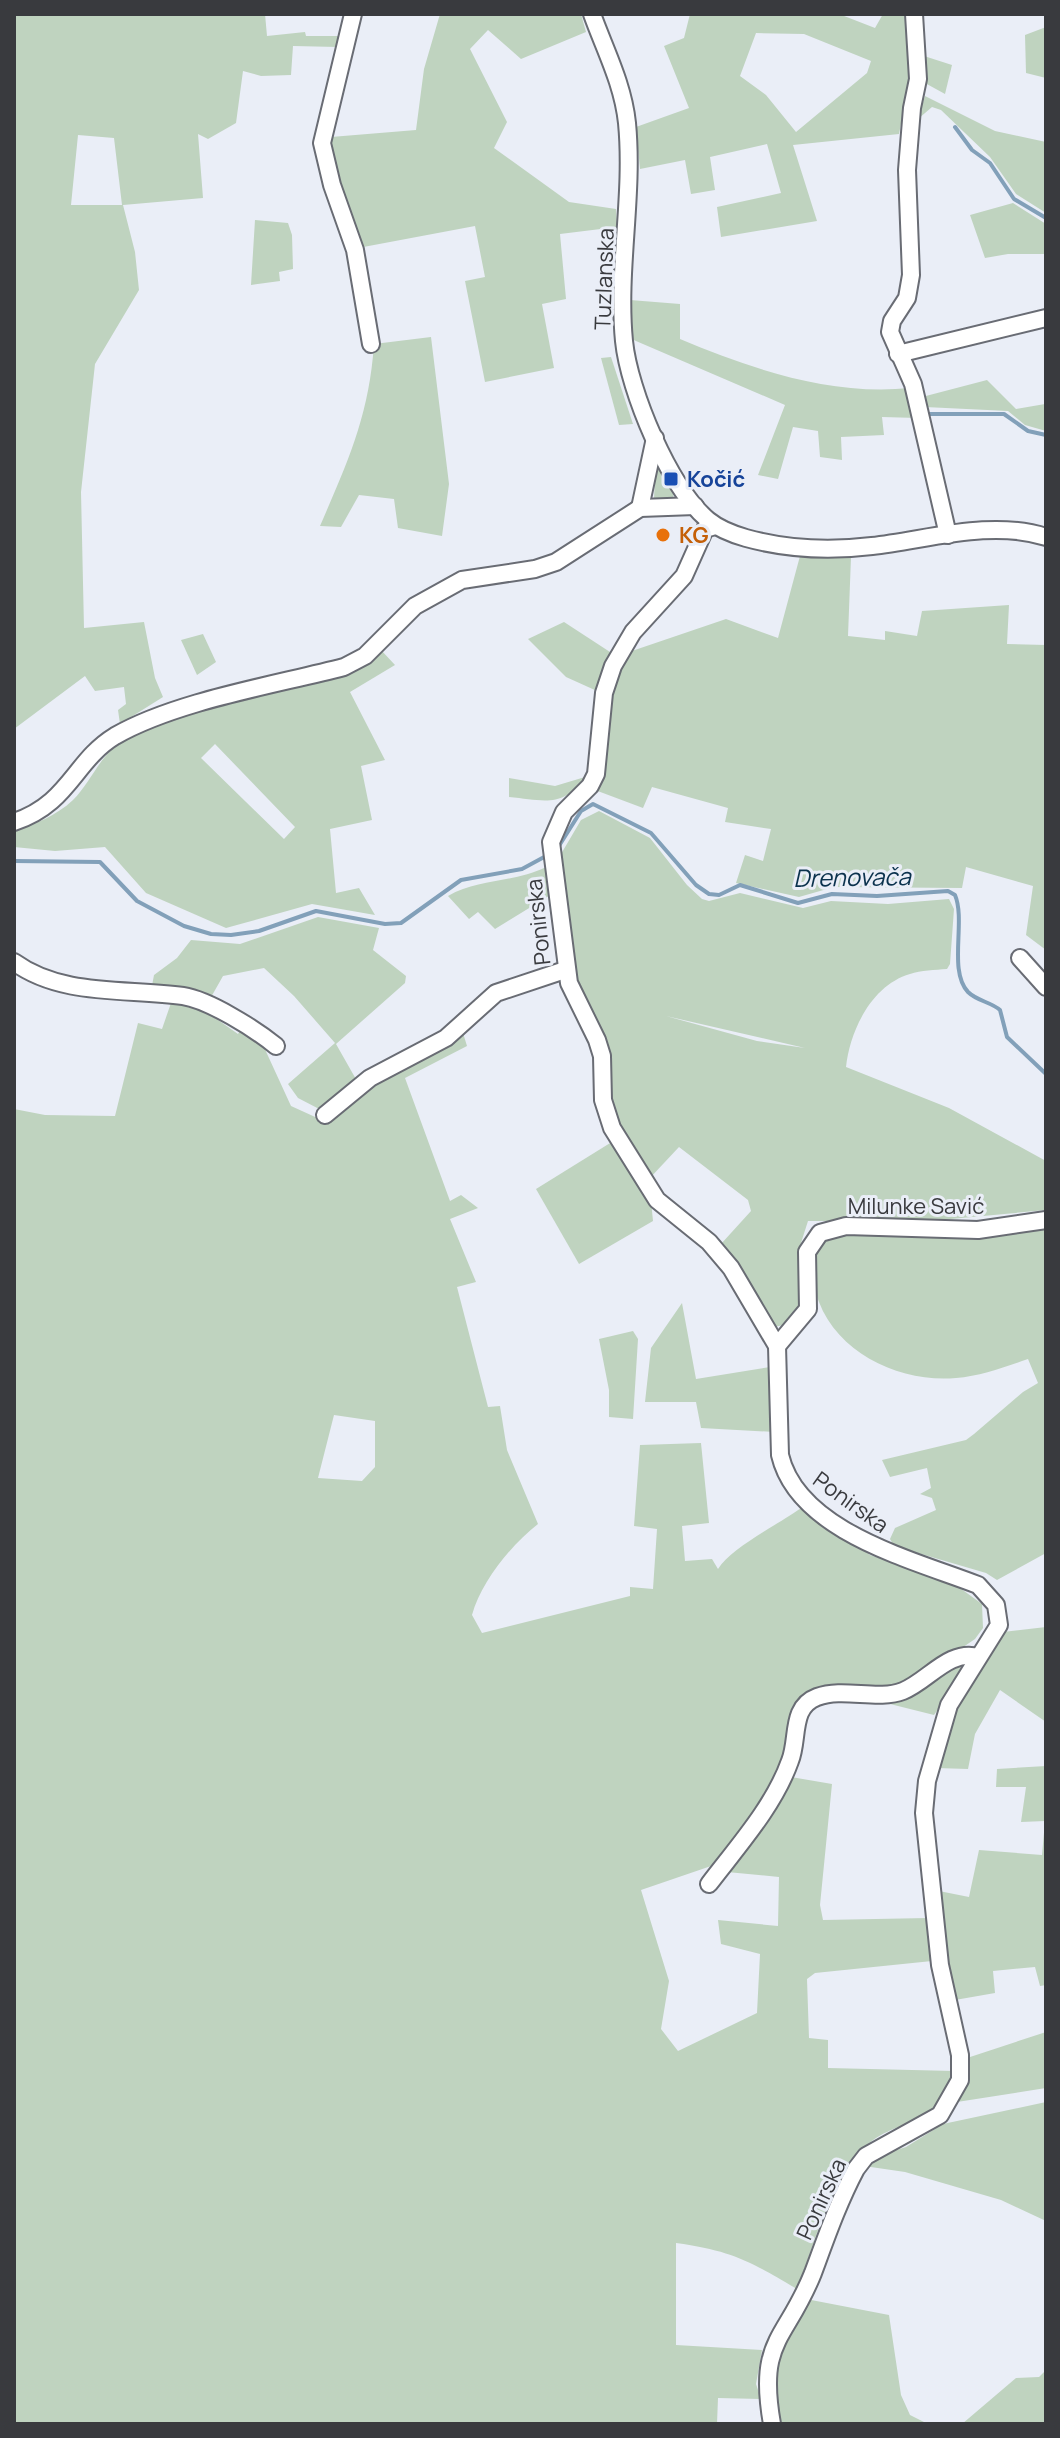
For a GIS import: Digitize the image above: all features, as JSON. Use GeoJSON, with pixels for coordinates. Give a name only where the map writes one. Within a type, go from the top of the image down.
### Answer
{"type":"FeatureCollection","features":[{"type":"Feature","properties":{"kind":"street"},"geometry":{"type":"LineString","coordinates":[[353,14],[322,143],[332,185],[355,250],[366,296],[371,344]]}},
{"type":"Feature","properties":{"kind":"street","name":"Tuzlanska"},"geometry":{"type":"LineString","coordinates":[[592,14],[616,76],[627,121],[629,177],[623,337],[630,372],[655,438],[695,506],[715,526]]}},
{"type":"Feature","properties":{"kind":"street"},"geometry":{"type":"LineString","coordinates":[[914,14],[918,79],[912,108],[907,170],[911,275],[907,298],[892,321],[890,332],[913,384],[948,535]]}},
{"type":"Feature","properties":{"kind":"street"},"geometry":{"type":"LineString","coordinates":[[898,354],[1046,318]]}},
{"type":"Feature","properties":{"kind":"street"},"geometry":{"type":"LineString","coordinates":[[640,508],[655,438]]}},
{"type":"Feature","properties":{"kind":"street"},"geometry":{"type":"LineString","coordinates":[[14,822],[39,812],[66,790],[103,745],[116,736],[192,707],[355,662],[403,615],[432,595],[473,576],[535,569],[556,562],[640,508],[695,506]]}},
{"type":"Feature","properties":{"kind":"street"},"geometry":{"type":"LineString","coordinates":[[715,526],[745,538],[809,548],[864,547],[948,535],[1016,531],[1046,537]]}},
{"type":"Feature","properties":{"kind":"street","name":"Ponirska"},"geometry":{"type":"LineString","coordinates":[[715,526],[705,529],[684,576],[633,632],[613,666],[604,693],[596,774],[590,786],[564,812],[551,837],[565,936],[565,970],[602,1056],[603,1100],[612,1128],[657,1200],[726,1261],[777,1346],[780,1455],[790,1482],[804,1499],[869,1544],[978,1585],[988,1592],[999,1614],[999,1625],[949,1705],[927,1781],[924,1813],[940,1965],[960,2055],[960,2080],[940,2115],[866,2156],[856,2169],[812,2276],[772,2348],[767,2387],[772,2424]]}},
{"type":"Feature","properties":{"kind":"street"},"geometry":{"type":"LineString","coordinates":[[1020,958],[1046,987]]}},
{"type":"Feature","properties":{"kind":"street"},"geometry":{"type":"LineString","coordinates":[[14,962],[29,973],[71,985],[192,999],[276,1046]]}},
{"type":"Feature","properties":{"kind":"street"},"geometry":{"type":"LineString","coordinates":[[325,1115],[370,1078],[446,1038],[496,993],[565,970]]}},
{"type":"Feature","properties":{"kind":"street","name":"Milunke Savić"},"geometry":{"type":"LineString","coordinates":[[777,1346],[808,1309],[807,1252],[820,1233],[846,1226],[978,1230],[1046,1220]]}},
{"type":"Feature","properties":{"kind":"street"},"geometry":{"type":"LineString","coordinates":[[709,1884],[787,1770],[795,1747],[799,1713],[804,1704],[828,1694],[902,1691],[959,1656],[978,1657]]}},
{"type":"Feature","properties":{"kind":"green space"},"geometry":{"type":"Polygon","coordinates":[[[14,14],[265,14],[267,36],[305,32],[306,36],[340,36],[338,47],[293,46],[291,75],[261,76],[243,71],[236,123],[208,139],[198,134],[203,198],[123,205],[135,252],[139,290],[95,364],[81,492],[84,628],[144,622],[155,678],[163,697],[120,724],[118,710],[126,704],[124,687],[95,691],[85,676],[14,729],[14,14]],[[78,135],[71,205],[122,205],[114,138],[78,135]]]}},
{"type":"Feature","properties":{"kind":"green space"},"geometry":{"type":"Polygon","coordinates":[[[440,14],[581,14],[586,32],[521,59],[488,30],[470,49],[507,122],[494,148],[569,202],[616,209],[617,227],[560,234],[566,299],[542,304],[554,368],[485,382],[465,281],[485,277],[475,226],[358,248],[332,161],[331,137],[416,130],[424,69],[440,14]]]}},
{"type":"Feature","properties":{"kind":"green space"},"geometry":{"type":"Polygon","coordinates":[[[690,14],[839,14],[875,28],[883,14],[906,14],[911,72],[899,134],[793,145],[817,221],[721,237],[717,207],[781,193],[767,144],[710,157],[715,190],[691,194],[685,160],[640,169],[636,127],[689,108],[664,46],[684,38],[690,14]],[[756,33],[740,76],[766,95],[796,132],[867,73],[871,61],[804,34],[756,33]]]}},
{"type":"Feature","properties":{"kind":"green space"},"geometry":{"type":"Polygon","coordinates":[[[1046,27],[1046,78],[1026,73],[1025,35],[1046,27]]]}},
{"type":"Feature","properties":{"kind":"green space"},"geometry":{"type":"Polygon","coordinates":[[[924,56],[952,65],[945,94],[925,83],[924,56]]]}},
{"type":"Feature","properties":{"kind":"green space"},"geometry":{"type":"Polygon","coordinates":[[[925,96],[995,131],[1046,142],[1046,213],[1016,194],[990,157],[941,110],[932,107],[918,119],[925,96]]]}},
{"type":"Feature","properties":{"kind":"green space"},"geometry":{"type":"Polygon","coordinates":[[[1013,203],[1046,224],[1046,254],[1008,254],[985,258],[970,215],[1013,203]]]}},
{"type":"Feature","properties":{"kind":"green space"},"geometry":{"type":"Polygon","coordinates":[[[255,220],[288,223],[292,235],[293,269],[279,272],[280,281],[251,285],[255,220]]]}},
{"type":"Feature","properties":{"kind":"green space"},"geometry":{"type":"Polygon","coordinates":[[[630,300],[680,304],[680,339],[763,370],[850,388],[910,388],[918,418],[882,417],[884,435],[841,437],[842,460],[820,457],[818,431],[793,427],[778,479],[758,475],[785,405],[629,338],[630,300]]]}},
{"type":"Feature","properties":{"kind":"green space"},"geometry":{"type":"Polygon","coordinates":[[[431,337],[449,484],[442,536],[398,528],[394,499],[359,495],[341,527],[320,526],[362,416],[374,344],[431,337]]]}},
{"type":"Feature","properties":{"kind":"green space"},"geometry":{"type":"Polygon","coordinates":[[[611,357],[633,424],[619,425],[601,358],[611,357]]]}},
{"type":"Feature","properties":{"kind":"green space"},"geometry":{"type":"Polygon","coordinates":[[[987,380],[1016,409],[1045,404],[1046,431],[1025,425],[1008,411],[925,407],[922,397],[987,380]]]}},
{"type":"Feature","properties":{"kind":"green space"},"geometry":{"type":"Polygon","coordinates":[[[656,460],[674,489],[673,500],[654,498],[656,460]]]}},
{"type":"Feature","properties":{"kind":"green space"},"geometry":{"type":"Polygon","coordinates":[[[800,556],[851,557],[848,636],[885,640],[885,631],[917,636],[922,611],[1009,605],[1007,644],[1046,645],[1046,950],[1026,935],[1033,886],[966,867],[962,888],[834,887],[799,897],[736,883],[745,855],[763,861],[771,829],[725,822],[728,808],[652,787],[643,808],[595,790],[608,704],[626,653],[726,619],[778,638],[800,556]]]}},
{"type":"Feature","properties":{"kind":"green space"},"geometry":{"type":"Polygon","coordinates":[[[564,622],[610,652],[597,691],[566,677],[528,639],[564,622]]]}},
{"type":"Feature","properties":{"kind":"green space"},"geometry":{"type":"Polygon","coordinates":[[[203,634],[216,662],[197,675],[181,640],[203,634]]]}},
{"type":"Feature","properties":{"kind":"green space"},"geometry":{"type":"Polygon","coordinates":[[[381,650],[395,665],[350,692],[385,760],[361,766],[372,820],[330,829],[336,893],[359,888],[375,915],[312,904],[226,928],[146,893],[105,847],[55,851],[14,847],[14,831],[60,811],[80,793],[102,760],[124,740],[200,711],[364,667],[381,650]],[[215,744],[201,758],[284,839],[295,827],[215,744]]]}},
{"type":"Feature","properties":{"kind":"green space"},"geometry":{"type":"Polygon","coordinates":[[[585,777],[569,794],[560,798],[509,797],[509,778],[555,786],[585,777]]]}},
{"type":"Feature","properties":{"kind":"green space"},"geometry":{"type":"Polygon","coordinates":[[[599,811],[650,838],[687,885],[702,899],[709,901],[740,893],[803,908],[831,901],[888,904],[949,899],[954,909],[950,964],[947,969],[914,973],[885,988],[858,1024],[846,1067],[949,1108],[1046,1161],[1046,1210],[929,1221],[808,1221],[800,1246],[803,1302],[789,1324],[774,1327],[721,1244],[751,1211],[748,1200],[679,1147],[649,1179],[612,1109],[602,1030],[575,975],[561,854],[581,820],[599,811]],[[666,1016],[757,1041],[805,1048],[666,1016]]]}},
{"type":"Feature","properties":{"kind":"green space"},"geometry":{"type":"Polygon","coordinates":[[[546,867],[552,894],[495,929],[478,912],[469,919],[448,896],[472,886],[522,876],[546,867]]]}},
{"type":"Feature","properties":{"kind":"green space"},"geometry":{"type":"Polygon","coordinates":[[[318,917],[379,928],[373,950],[406,976],[405,983],[336,1044],[357,1081],[323,1111],[298,1098],[288,1084],[335,1043],[294,996],[264,968],[223,976],[210,999],[151,991],[154,975],[177,958],[191,940],[240,944],[318,917]]]}},
{"type":"Feature","properties":{"kind":"green space"},"geometry":{"type":"Polygon","coordinates":[[[171,1003],[201,1008],[238,1034],[241,1029],[263,1045],[291,1106],[324,1121],[371,1083],[438,1051],[463,1033],[467,1046],[405,1078],[450,1201],[461,1195],[478,1208],[450,1219],[476,1282],[457,1287],[488,1407],[500,1406],[507,1450],[538,1524],[508,1553],[482,1590],[472,1615],[482,1633],[630,1596],[630,1587],[653,1589],[657,1529],[634,1526],[640,1445],[701,1443],[709,1523],[682,1526],[685,1561],[712,1559],[718,1569],[745,1544],[804,1506],[870,1555],[953,1583],[982,1604],[983,1628],[975,1639],[907,1685],[809,1693],[793,1709],[785,1758],[763,1802],[714,1865],[641,1890],[669,1981],[661,2029],[678,2051],[757,2013],[760,1954],[721,1944],[718,1920],[778,1926],[779,1877],[727,1872],[791,1777],[832,1784],[820,1905],[823,1920],[928,1918],[932,1961],[815,1973],[807,1979],[809,2038],[828,2040],[828,2068],[954,2071],[948,2090],[927,2114],[874,2140],[849,2166],[823,2217],[797,2289],[740,2258],[676,2243],[676,2345],[762,2350],[756,2384],[761,2399],[718,2398],[717,2424],[14,2424],[14,1109],[45,1115],[115,1116],[138,1023],[162,1029],[171,1003]],[[334,1415],[318,1478],[362,1481],[375,1467],[375,1421],[334,1415]]]}},
{"type":"Feature","properties":{"kind":"green space"},"geometry":{"type":"Polygon","coordinates":[[[615,1140],[651,1201],[653,1221],[579,1264],[536,1189],[615,1140]]]}},
{"type":"Feature","properties":{"kind":"green space"},"geometry":{"type":"Polygon","coordinates":[[[1046,1229],[1046,1553],[997,1580],[986,1573],[894,1546],[890,1539],[895,1528],[936,1510],[932,1498],[920,1494],[931,1488],[927,1468],[890,1477],[882,1460],[966,1440],[1038,1383],[1028,1359],[956,1378],[915,1376],[875,1362],[857,1351],[828,1321],[815,1288],[814,1247],[828,1234],[1046,1229]]]}},
{"type":"Feature","properties":{"kind":"green space"},"geometry":{"type":"Polygon","coordinates":[[[682,1303],[696,1379],[770,1367],[775,1432],[701,1428],[696,1402],[645,1402],[651,1348],[682,1303]]]}},
{"type":"Feature","properties":{"kind":"green space"},"geometry":{"type":"Polygon","coordinates":[[[633,1331],[638,1339],[633,1419],[609,1417],[609,1390],[599,1339],[633,1331]]]}},
{"type":"Feature","properties":{"kind":"green space"},"geometry":{"type":"Polygon","coordinates":[[[1046,1627],[1046,1722],[1000,1690],[975,1734],[968,1769],[936,1768],[959,1703],[1003,1632],[1046,1627]]]}},
{"type":"Feature","properties":{"kind":"green space"},"geometry":{"type":"Polygon","coordinates":[[[962,1659],[967,1667],[934,1715],[882,1702],[962,1659]]]}},
{"type":"Feature","properties":{"kind":"green space"},"geometry":{"type":"Polygon","coordinates":[[[1046,1766],[1046,1985],[1040,1986],[1035,1967],[993,1971],[995,1993],[955,2000],[944,1945],[939,1891],[969,1897],[979,1850],[1042,1855],[1045,1821],[1021,1822],[1026,1787],[996,1787],[997,1769],[1046,1766]]]}},
{"type":"Feature","properties":{"kind":"green space"},"geometry":{"type":"Polygon","coordinates":[[[1046,2032],[1046,2088],[957,2102],[966,2074],[967,2058],[1046,2032]]]}},
{"type":"Feature","properties":{"kind":"green space"},"geometry":{"type":"Polygon","coordinates":[[[1046,2102],[1046,2221],[1001,2200],[905,2172],[864,2166],[872,2158],[906,2147],[943,2124],[1046,2102]]]}},
{"type":"Feature","properties":{"kind":"green space"},"geometry":{"type":"Polygon","coordinates":[[[806,2299],[889,2315],[901,2395],[910,2415],[928,2424],[780,2424],[777,2372],[784,2346],[806,2299]]]}},
{"type":"Feature","properties":{"kind":"green space"},"geometry":{"type":"Polygon","coordinates":[[[1046,2370],[1046,2424],[962,2424],[1016,2378],[1039,2377],[1046,2370]]]}},
{"type":"Feature","properties":{"kind":"waterway"},"geometry":{"type":"LineString","coordinates":[[955,127],[972,150],[990,163],[1014,199],[1046,218]]}},
{"type":"Feature","properties":{"kind":"waterway"},"geometry":{"type":"LineString","coordinates":[[927,414],[1004,414],[1028,431],[1046,435]]}},
{"type":"Feature","properties":{"kind":"waterway","name":"Drenovača"},"geometry":{"type":"LineString","coordinates":[[557,849],[581,811],[593,804],[651,833],[696,885],[709,894],[719,895],[740,885],[798,903],[832,894],[877,896],[948,891],[955,895],[958,906],[958,959],[962,983],[972,995],[1000,1010],[1007,1037],[1046,1074]]}},
{"type":"Feature","properties":{"kind":"waterway","name":"Drenovača"},"geometry":{"type":"LineString","coordinates":[[14,861],[100,862],[137,901],[184,926],[211,934],[231,935],[259,931],[316,911],[385,924],[401,923],[461,880],[522,869],[546,856]]}},
{"type":"Feature","properties":{"kind":"place","name":"Kočić"},"geometry":{"type":"Point","coordinates":[671,479]}},
{"type":"Feature","properties":{"kind":"place","name":"KG"},"geometry":{"type":"Point","coordinates":[663,535]}}]}
